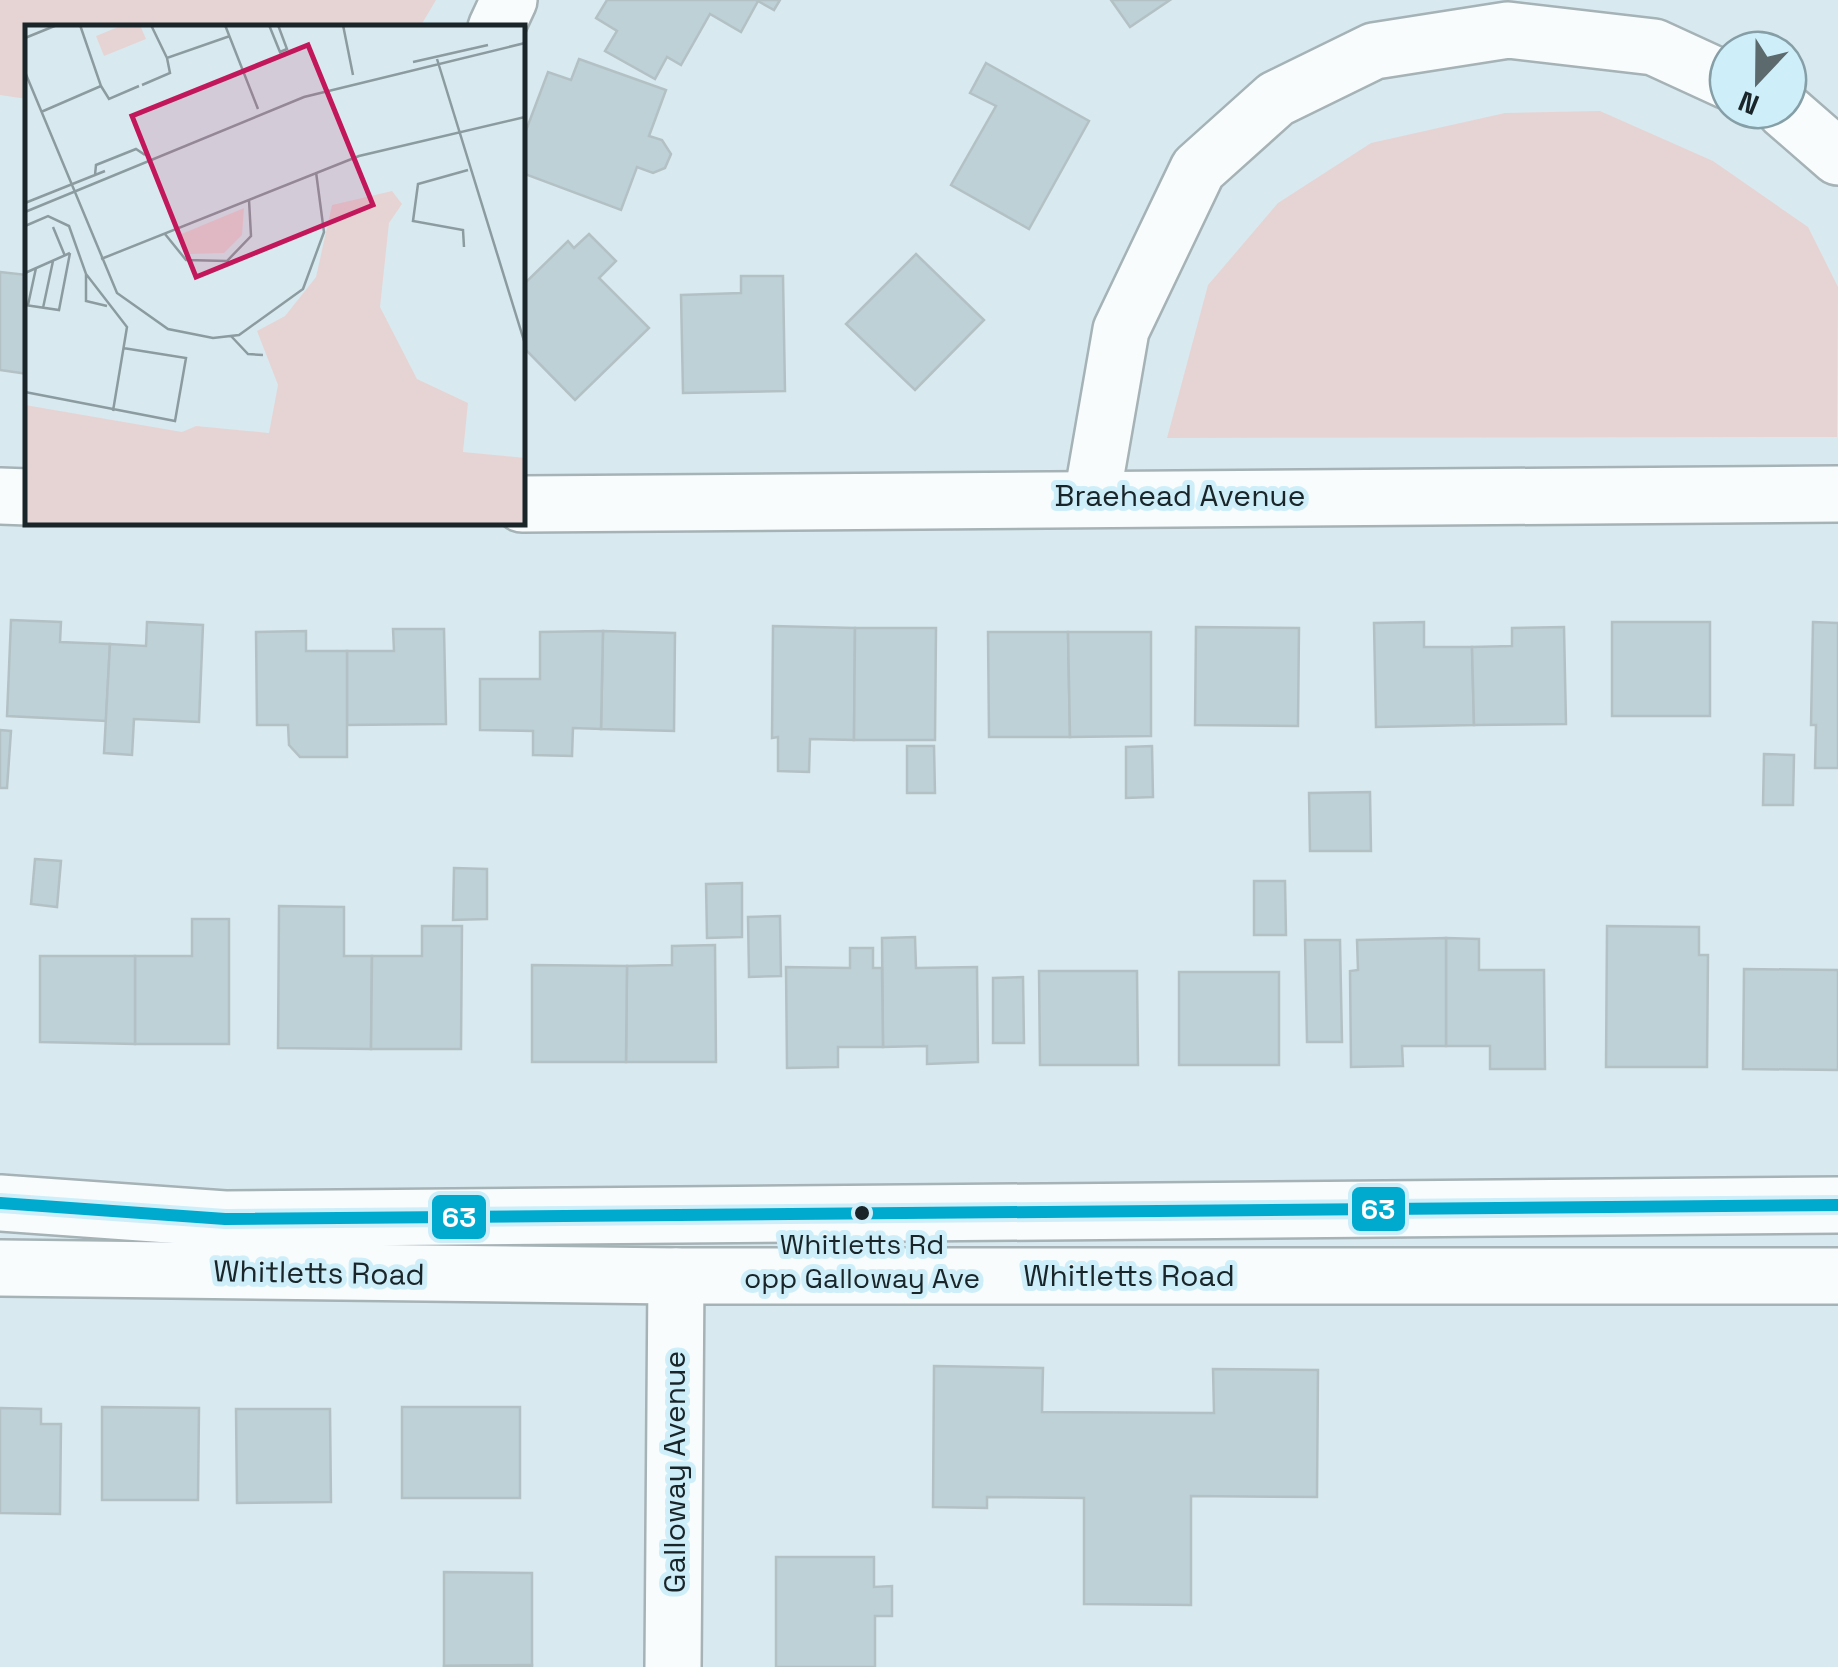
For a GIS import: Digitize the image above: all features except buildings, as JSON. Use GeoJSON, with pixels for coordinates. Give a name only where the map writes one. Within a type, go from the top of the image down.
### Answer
{"type":"FeatureCollection","features":[{"type":"Feature","properties":{"kind":"main road"},"geometry":{"type":"LineString","coordinates":[[497,25],[508,0]]}},
{"type":"Feature","properties":{"kind":"main road"},"geometry":{"type":"LineString","coordinates":[[1092,496],[1121,330],[1198,169],[1276,99],[1374,51],[1508,30],[1654,47],[1708,72]]}},
{"type":"Feature","properties":{"kind":"main road"},"geometry":{"type":"LineString","coordinates":[[1807,130],[1838,157]]}},
{"type":"Feature","properties":{"kind":"main road","name":"Braehead Avenue"},"geometry":{"type":"LineString","coordinates":[[525,504],[1092,496],[1838,494]]}},
{"type":"Feature","properties":{"kind":"main road"},"geometry":{"type":"LineString","coordinates":[[0,496],[25,497]]}},
{"type":"Feature","properties":{"kind":"main road","name":"Whitletts Road"},"geometry":{"type":"LineString","coordinates":[[0,1203],[226,1220],[1838,1206]]}},
{"type":"Feature","properties":{"kind":"main road","name":"Whitletts Road"},"geometry":{"type":"LineString","coordinates":[[0,1268],[676,1276],[1838,1276]]}},
{"type":"Feature","properties":{"kind":"main road","name":"Galloway Avenue"},"geometry":{"type":"LineString","coordinates":[[673,1667],[676,1276]]}},
{"type":"Feature","properties":{"kind":"shaded area"},"geometry":{"type":"Polygon","coordinates":[[[0,0],[436,0],[421,25],[25,25],[25,99],[0,95],[0,0]]]}},
{"type":"Feature","properties":{"kind":"shaded area"},"geometry":{"type":"Polygon","coordinates":[[[1600,111],[1713,161],[1808,227],[1838,287],[1837,437],[1167,438],[1208,285],[1278,203],[1371,143],[1505,113],[1600,111]]]}},
{"type":"Feature","properties":{"kind":"transit line","name":"63"},"geometry":{"type":"LineString","coordinates":[[0,1203],[225,1219],[1838,1205]]}},
{"type":"Feature","properties":{"kind":"place","name":"Whitletts Rd opp Galloway Ave"},"geometry":{"type":"Point","coordinates":[862,1213]}}]}
